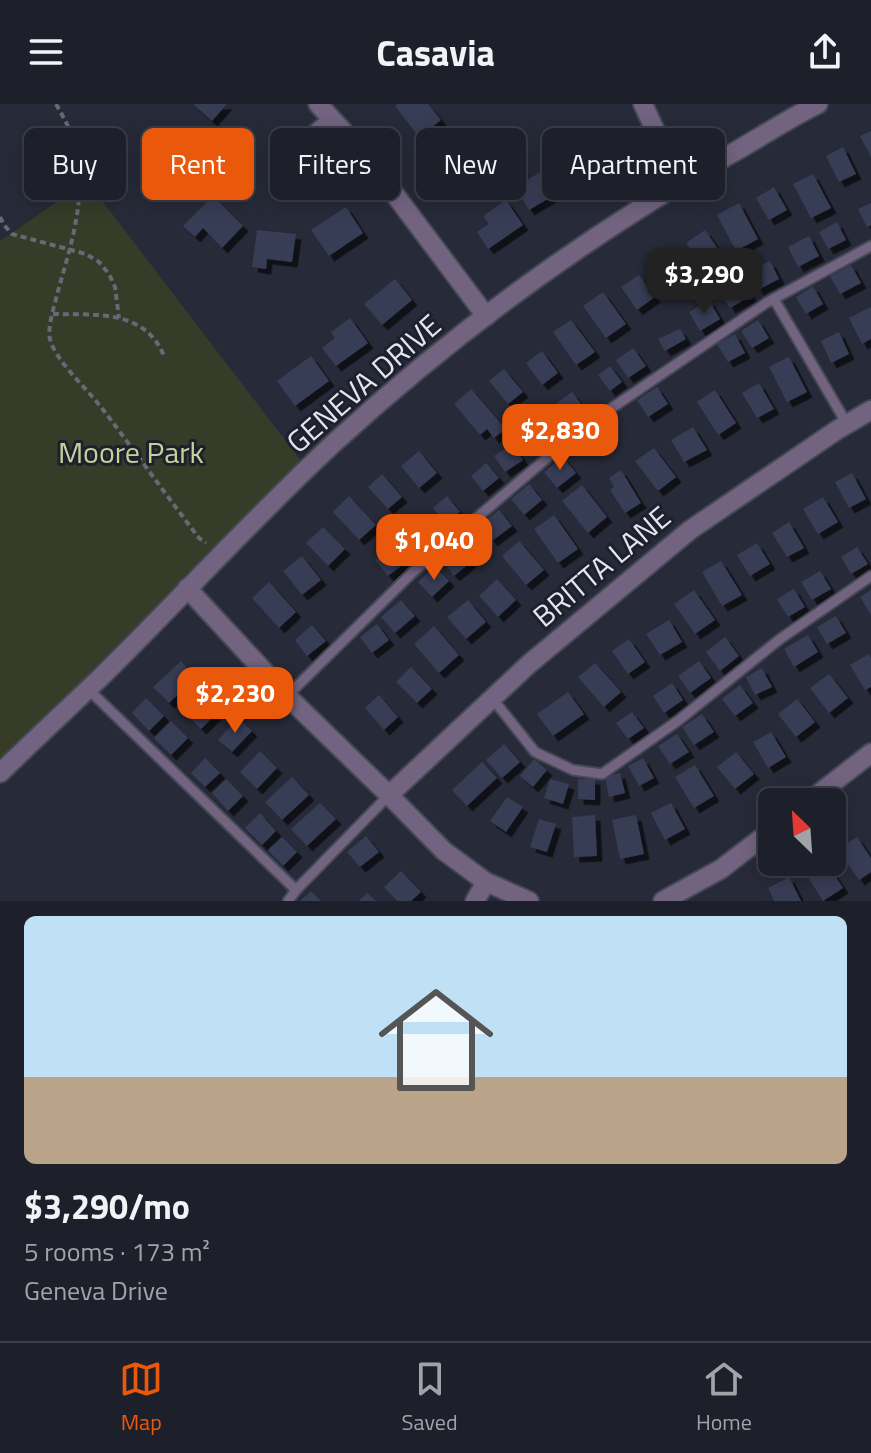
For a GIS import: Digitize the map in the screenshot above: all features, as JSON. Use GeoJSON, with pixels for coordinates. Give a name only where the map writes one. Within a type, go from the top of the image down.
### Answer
{"type":"FeatureCollection","features":[{"type":"Feature","properties":{"kind":"street"},"geometry":{"type":"LineString","coordinates":[[643,104],[654,128]]}},
{"type":"Feature","properties":{"kind":"street","name":"GENEVA DRIVE"},"geometry":{"type":"LineString","coordinates":[[725,157],[818,104]]}},
{"type":"Feature","properties":{"kind":"street"},"geometry":{"type":"LineString","coordinates":[[324,110],[366,156],[486,316]]}},
{"type":"Feature","properties":{"kind":"street","name":"GENEVA DRIVE"},"geometry":{"type":"LineString","coordinates":[[0,773],[335,442],[486,316],[653,200]]}},
{"type":"Feature","properties":{"kind":"street","name":"BRITTA LANE"},"geometry":{"type":"LineString","coordinates":[[389,795],[529,664],[690,530],[871,410]]}},
{"type":"Feature","properties":{"kind":"street"},"geometry":{"type":"LineString","coordinates":[[187,588],[287,696],[444,851],[486,882],[529,901]]}},
{"type":"Feature","properties":{"kind":"street"},"geometry":{"type":"LineString","coordinates":[[826,788],[871,753]]}},
{"type":"Feature","properties":{"kind":"street"},"geometry":{"type":"LineString","coordinates":[[663,901],[721,869],[758,841]]}},
{"type":"Feature","properties":{"kind":"street"},"geometry":{"type":"LineString","coordinates":[[475,901],[486,882]]}},
{"type":"Feature","properties":{"kind":"lane"},"geometry":{"type":"LineString","coordinates":[[308,128],[324,110]]}},
{"type":"Feature","properties":{"kind":"lane"},"geometry":{"type":"LineString","coordinates":[[287,696],[413,572],[581,429],[774,299],[871,246]]}},
{"type":"Feature","properties":{"kind":"lane"},"geometry":{"type":"LineString","coordinates":[[774,299],[847,424]]}},
{"type":"Feature","properties":{"kind":"lane"},"geometry":{"type":"LineString","coordinates":[[492,698],[535,752],[573,770],[602,774],[679,720],[780,639],[871,576]]}},
{"type":"Feature","properties":{"kind":"lane"},"geometry":{"type":"LineString","coordinates":[[88,689],[296,890]]}},
{"type":"Feature","properties":{"kind":"lane"},"geometry":{"type":"LineString","coordinates":[[288,901],[389,795]]}},
{"type":"Feature","properties":{"kind":"path"},"geometry":{"type":"LineString","coordinates":[[56,104],[75,147],[80,204],[49,338],[68,369],[99,404],[199,538],[222,553]]}},
{"type":"Feature","properties":{"kind":"path"},"geometry":{"type":"LineString","coordinates":[[0,217],[12,234],[86,254],[99,262],[109,274],[118,297],[119,318]]}},
{"type":"Feature","properties":{"kind":"path"},"geometry":{"type":"LineString","coordinates":[[53,314],[128,319],[146,329],[160,345],[164,356]]}},
{"type":"Feature","properties":{"kind":"green space","name":"Moore Park"},"geometry":{"type":"Polygon","coordinates":[[[59,200],[102,200],[304,465],[84,686],[0,759],[0,241],[59,200]]]}},
{"type":"Feature","properties":{"kind":"building"},"geometry":{"type":"Polygon","coordinates":[[[193,104],[227,104],[212,121],[193,104]]]}},
{"type":"Feature","properties":{"kind":"building"},"geometry":{"type":"Polygon","coordinates":[[[428,104],[441,120],[431,128],[416,128],[416,133],[395,106],[428,104]]]}},
{"type":"Feature","properties":{"kind":"building"},"geometry":{"type":"Polygon","coordinates":[[[871,131],[871,157],[860,136],[871,131]]]}},
{"type":"Feature","properties":{"kind":"building"},"geometry":{"type":"Polygon","coordinates":[[[843,147],[856,174],[839,182],[826,156],[843,147]]]}},
{"type":"Feature","properties":{"kind":"building"},"geometry":{"type":"Polygon","coordinates":[[[542,171],[542,200],[546,200],[529,210],[523,200],[526,200],[526,181],[542,171]]]}},
{"type":"Feature","properties":{"kind":"building"},"geometry":{"type":"Polygon","coordinates":[[[813,174],[831,208],[811,218],[793,184],[813,174]]]}},
{"type":"Feature","properties":{"kind":"building"},"geometry":{"type":"Polygon","coordinates":[[[774,187],[787,210],[769,220],[756,198],[774,187]]]}},
{"type":"Feature","properties":{"kind":"building"},"geometry":{"type":"Polygon","coordinates":[[[209,200],[217,200],[243,226],[222,248],[203,228],[195,237],[183,226],[209,200]]]}},
{"type":"Feature","properties":{"kind":"building"},"geometry":{"type":"Polygon","coordinates":[[[506,200],[523,225],[488,249],[477,232],[489,224],[483,216],[506,200]]]}},
{"type":"Feature","properties":{"kind":"building"},"geometry":{"type":"Polygon","coordinates":[[[739,203],[758,239],[736,251],[717,215],[739,203]]]}},
{"type":"Feature","properties":{"kind":"building"},"geometry":{"type":"Polygon","coordinates":[[[871,203],[871,225],[867,227],[858,209],[871,203]]]}},
{"type":"Feature","properties":{"kind":"building"},"geometry":{"type":"Polygon","coordinates":[[[346,207],[363,233],[329,256],[311,230],[346,207]]]}},
{"type":"Feature","properties":{"kind":"building"},"geometry":{"type":"Polygon","coordinates":[[[837,222],[846,240],[828,249],[819,232],[837,222]]]}},
{"type":"Feature","properties":{"kind":"building"},"geometry":{"type":"Polygon","coordinates":[[[257,230],[296,234],[292,262],[267,259],[266,269],[252,267],[257,230]]]}},
{"type":"Feature","properties":{"kind":"building"},"geometry":{"type":"Polygon","coordinates":[[[705,230],[727,262],[708,275],[686,243],[705,230]]]}},
{"type":"Feature","properties":{"kind":"building"},"geometry":{"type":"Polygon","coordinates":[[[809,236],[819,256],[798,267],[788,247],[809,236]]]}},
{"type":"Feature","properties":{"kind":"building"},"geometry":{"type":"Polygon","coordinates":[[[674,256],[690,280],[671,293],[655,270],[674,256]]]}},
{"type":"Feature","properties":{"kind":"building"},"geometry":{"type":"Polygon","coordinates":[[[770,261],[779,279],[758,290],[749,272],[770,261]]]}},
{"type":"Feature","properties":{"kind":"building"},"geometry":{"type":"Polygon","coordinates":[[[851,265],[861,283],[840,294],[830,276],[851,265]]]}},
{"type":"Feature","properties":{"kind":"building"},"geometry":{"type":"Polygon","coordinates":[[[736,270],[751,296],[730,308],[715,283],[736,270]]]}},
{"type":"Feature","properties":{"kind":"building"},"geometry":{"type":"Polygon","coordinates":[[[639,275],[655,297],[637,310],[621,287],[639,275]]]}},
{"type":"Feature","properties":{"kind":"building"},"geometry":{"type":"Polygon","coordinates":[[[395,279],[412,300],[382,325],[364,304],[395,279]]]}},
{"type":"Feature","properties":{"kind":"building"},"geometry":{"type":"Polygon","coordinates":[[[813,286],[823,304],[806,314],[796,297],[813,286]]]}},
{"type":"Feature","properties":{"kind":"building"},"geometry":{"type":"Polygon","coordinates":[[[603,292],[626,324],[606,338],[583,306],[603,292]]]}},
{"type":"Feature","properties":{"kind":"building"},"geometry":{"type":"Polygon","coordinates":[[[709,300],[720,319],[700,331],[689,312],[709,300]]]}},
{"type":"Feature","properties":{"kind":"building"},"geometry":{"type":"Polygon","coordinates":[[[871,307],[871,339],[862,344],[849,318],[871,307]]]}},
{"type":"Feature","properties":{"kind":"building"},"geometry":{"type":"Polygon","coordinates":[[[350,318],[368,343],[336,366],[322,348],[335,338],[331,332],[350,318]]]}},
{"type":"Feature","properties":{"kind":"building"},"geometry":{"type":"Polygon","coordinates":[[[571,320],[595,352],[576,365],[553,332],[571,320]]]}},
{"type":"Feature","properties":{"kind":"building"},"geometry":{"type":"Polygon","coordinates":[[[758,320],[769,338],[752,348],[741,331],[758,320]]]}},
{"type":"Feature","properties":{"kind":"building"},"geometry":{"type":"Polygon","coordinates":[[[680,329],[686,339],[665,351],[658,339],[680,329]]]}},
{"type":"Feature","properties":{"kind":"building"},"geometry":{"type":"Polygon","coordinates":[[[839,332],[849,354],[831,363],[821,341],[839,332]]]}},
{"type":"Feature","properties":{"kind":"building"},"geometry":{"type":"Polygon","coordinates":[[[735,334],[745,353],[728,362],[717,344],[735,334]]]}},
{"type":"Feature","properties":{"kind":"building"},"geometry":{"type":"Polygon","coordinates":[[[633,348],[646,366],[628,378],[616,360],[633,348]]]}},
{"type":"Feature","properties":{"kind":"building"},"geometry":{"type":"Polygon","coordinates":[[[542,351],[558,373],[542,385],[526,363],[542,351]]]}},
{"type":"Feature","properties":{"kind":"building"},"geometry":{"type":"Polygon","coordinates":[[[311,356],[329,381],[295,406],[277,381],[311,356]]]}},
{"type":"Feature","properties":{"kind":"building"},"geometry":{"type":"Polygon","coordinates":[[[789,357],[807,392],[787,402],[769,367],[789,357]]]}},
{"type":"Feature","properties":{"kind":"building"},"geometry":{"type":"Polygon","coordinates":[[[610,366],[622,382],[610,391],[598,375],[610,366]]]}},
{"type":"Feature","properties":{"kind":"building"},"geometry":{"type":"Polygon","coordinates":[[[504,369],[523,392],[508,404],[489,381],[504,369]]]}},
{"type":"Feature","properties":{"kind":"building"},"geometry":{"type":"Polygon","coordinates":[[[759,383],[774,409],[757,418],[742,393],[759,383]]]}},
{"type":"Feature","properties":{"kind":"building"},"geometry":{"type":"Polygon","coordinates":[[[657,387],[668,404],[648,417],[637,400],[657,387]]]}},
{"type":"Feature","properties":{"kind":"building"},"geometry":{"type":"Polygon","coordinates":[[[471,389],[506,429],[494,438],[487,429],[480,435],[454,404],[471,389]]]}},
{"type":"Feature","properties":{"kind":"building"},"geometry":{"type":"Polygon","coordinates":[[[715,390],[736,423],[718,435],[697,402],[715,390]]]}},
{"type":"Feature","properties":{"kind":"building"},"geometry":{"type":"Polygon","coordinates":[[[572,392],[585,409],[567,423],[553,406],[572,392]]]}},
{"type":"Feature","properties":{"kind":"building"},"geometry":{"type":"Polygon","coordinates":[[[548,413],[560,431],[541,444],[529,427],[548,413]]]}},
{"type":"Feature","properties":{"kind":"building"},"geometry":{"type":"Polygon","coordinates":[[[693,427],[707,450],[684,462],[671,440],[693,427]]]}},
{"type":"Feature","properties":{"kind":"building"},"geometry":{"type":"Polygon","coordinates":[[[512,444],[523,460],[505,472],[494,456],[512,444]]]}},
{"type":"Feature","properties":{"kind":"building"},"geometry":{"type":"Polygon","coordinates":[[[654,448],[676,477],[658,491],[635,461],[654,448]]]}},
{"type":"Feature","properties":{"kind":"building"},"geometry":{"type":"Polygon","coordinates":[[[419,451],[437,473],[419,488],[401,466],[419,451]]]}},
{"type":"Feature","properties":{"kind":"building"},"geometry":{"type":"Polygon","coordinates":[[[563,457],[576,473],[557,488],[544,472],[563,457]]]}},
{"type":"Feature","properties":{"kind":"building"},"geometry":{"type":"Polygon","coordinates":[[[486,463],[499,478],[483,491],[471,476],[486,463]]]}},
{"type":"Feature","properties":{"kind":"building"},"geometry":{"type":"Polygon","coordinates":[[[621,470],[641,503],[625,513],[610,490],[614,487],[609,478],[621,470]]]}},
{"type":"Feature","properties":{"kind":"building"},"geometry":{"type":"Polygon","coordinates":[[[852,473],[866,499],[849,508],[835,482],[852,473]]]}},
{"type":"Feature","properties":{"kind":"building"},"geometry":{"type":"Polygon","coordinates":[[[382,474],[402,497],[388,509],[368,487],[382,474]]]}},
{"type":"Feature","properties":{"kind":"building"},"geometry":{"type":"Polygon","coordinates":[[[529,484],[542,500],[524,515],[511,499],[529,484]]]}},
{"type":"Feature","properties":{"kind":"building"},"geometry":{"type":"Polygon","coordinates":[[[582,485],[607,517],[588,533],[562,501],[582,485]]]}},
{"type":"Feature","properties":{"kind":"building"},"geometry":{"type":"Polygon","coordinates":[[[349,496],[376,525],[359,540],[333,512],[349,496]]]}},
{"type":"Feature","properties":{"kind":"building"},"geometry":{"type":"Polygon","coordinates":[[[447,496],[460,512],[445,523],[433,508],[447,496]]]}},
{"type":"Feature","properties":{"kind":"building"},"geometry":{"type":"Polygon","coordinates":[[[823,497],[838,522],[818,534],[803,509],[823,497]]]}},
{"type":"Feature","properties":{"kind":"building"},"geometry":{"type":"Polygon","coordinates":[[[499,510],[512,526],[492,541],[480,525],[499,510]]]}},
{"type":"Feature","properties":{"kind":"building"},"geometry":{"type":"Polygon","coordinates":[[[427,514],[440,529],[425,542],[412,528],[427,514]]]}},
{"type":"Feature","properties":{"kind":"building"},"geometry":{"type":"Polygon","coordinates":[[[554,515],[578,549],[558,563],[534,529],[554,515]]]}},
{"type":"Feature","properties":{"kind":"building"},"geometry":{"type":"Polygon","coordinates":[[[789,522],[804,548],[787,557],[772,533],[789,522]]]}},
{"type":"Feature","properties":{"kind":"building"},"geometry":{"type":"Polygon","coordinates":[[[323,527],[345,549],[328,566],[306,543],[323,527]]]}},
{"type":"Feature","properties":{"kind":"building"},"geometry":{"type":"Polygon","coordinates":[[[519,541],[544,570],[526,585],[502,556],[519,541]]]}},
{"type":"Feature","properties":{"kind":"building"},"geometry":{"type":"Polygon","coordinates":[[[757,543],[770,564],[750,576],[737,555],[757,543]]]}},
{"type":"Feature","properties":{"kind":"building"},"geometry":{"type":"Polygon","coordinates":[[[457,546],[471,562],[454,576],[441,560],[457,546]]]}},
{"type":"Feature","properties":{"kind":"building"},"geometry":{"type":"Polygon","coordinates":[[[393,547],[405,563],[388,576],[375,560],[393,547]]]}},
{"type":"Feature","properties":{"kind":"building"},"geometry":{"type":"Polygon","coordinates":[[[857,547],[868,564],[851,574],[841,557],[857,547]]]}},
{"type":"Feature","properties":{"kind":"building"},"geometry":{"type":"Polygon","coordinates":[[[302,556],[321,580],[302,595],[283,571],[302,556]]]}},
{"type":"Feature","properties":{"kind":"building"},"geometry":{"type":"Polygon","coordinates":[[[721,561],[742,595],[722,606],[702,572],[721,561]]]}},
{"type":"Feature","properties":{"kind":"building"},"geometry":{"type":"Polygon","coordinates":[[[435,566],[449,581],[432,597],[418,582],[435,566]]]}},
{"type":"Feature","properties":{"kind":"building"},"geometry":{"type":"Polygon","coordinates":[[[820,571],[831,589],[812,600],[801,582],[820,571]]]}},
{"type":"Feature","properties":{"kind":"building"},"geometry":{"type":"Polygon","coordinates":[[[497,579],[516,600],[498,617],[479,596],[497,579]]]}},
{"type":"Feature","properties":{"kind":"building"},"geometry":{"type":"Polygon","coordinates":[[[269,582],[296,612],[279,628],[252,598],[269,582]]]}},
{"type":"Feature","properties":{"kind":"building"},"geometry":{"type":"Polygon","coordinates":[[[794,589],[805,607],[788,617],[777,599],[794,589]]]}},
{"type":"Feature","properties":{"kind":"building"},"geometry":{"type":"Polygon","coordinates":[[[694,590],[715,620],[695,634],[674,604],[694,590]]]}},
{"type":"Feature","properties":{"kind":"building"},"geometry":{"type":"Polygon","coordinates":[[[871,590],[871,615],[860,597],[871,590]]]}},
{"type":"Feature","properties":{"kind":"building"},"geometry":{"type":"Polygon","coordinates":[[[401,600],[415,616],[395,633],[381,617],[401,600]]]}},
{"type":"Feature","properties":{"kind":"building"},"geometry":{"type":"Polygon","coordinates":[[[468,600],[486,622],[466,639],[447,617],[468,600]]]}},
{"type":"Feature","properties":{"kind":"building"},"geometry":{"type":"Polygon","coordinates":[[[836,616],[846,633],[827,644],[817,627],[836,616]]]}},
{"type":"Feature","properties":{"kind":"building"},"geometry":{"type":"Polygon","coordinates":[[[669,620],[682,642],[660,655],[646,634],[669,620]]]}},
{"type":"Feature","properties":{"kind":"building"},"geometry":{"type":"Polygon","coordinates":[[[377,624],[389,640],[372,653],[360,637],[377,624]]]}},
{"type":"Feature","properties":{"kind":"building"},"geometry":{"type":"Polygon","coordinates":[[[312,625],[326,641],[307,656],[295,640],[312,625]]]}},
{"type":"Feature","properties":{"kind":"building"},"geometry":{"type":"Polygon","coordinates":[[[434,626],[459,655],[439,673],[414,644],[434,626]]]}},
{"type":"Feature","properties":{"kind":"building"},"geometry":{"type":"Polygon","coordinates":[[[808,635],[818,652],[794,667],[784,649],[808,635]]]}},
{"type":"Feature","properties":{"kind":"building"},"geometry":{"type":"Polygon","coordinates":[[[725,637],[739,656],[720,671],[706,652],[725,637]]]}},
{"type":"Feature","properties":{"kind":"building"},"geometry":{"type":"Polygon","coordinates":[[[629,639],[645,662],[628,674],[612,651],[629,639]]]}},
{"type":"Feature","properties":{"kind":"building"},"geometry":{"type":"Polygon","coordinates":[[[869,654],[871,687],[865,690],[850,665],[869,654]]]}},
{"type":"Feature","properties":{"kind":"building"},"geometry":{"type":"Polygon","coordinates":[[[181,661],[196,678],[169,703],[153,687],[181,661]]]}},
{"type":"Feature","properties":{"kind":"building"},"geometry":{"type":"Polygon","coordinates":[[[699,661],[711,678],[690,693],[678,676],[699,661]]]}},
{"type":"Feature","properties":{"kind":"building"},"geometry":{"type":"Polygon","coordinates":[[[595,663],[621,692],[604,707],[578,677],[595,663]]]}},
{"type":"Feature","properties":{"kind":"building"},"geometry":{"type":"Polygon","coordinates":[[[411,667],[432,689],[417,703],[396,682],[411,667]]]}},
{"type":"Feature","properties":{"kind":"building"},"geometry":{"type":"Polygon","coordinates":[[[762,668],[772,687],[755,695],[746,677],[762,668]]]}},
{"type":"Feature","properties":{"kind":"building"},"geometry":{"type":"Polygon","coordinates":[[[829,674],[848,698],[829,713],[810,688],[829,674]]]}},
{"type":"Feature","properties":{"kind":"building"},"geometry":{"type":"Polygon","coordinates":[[[672,683],[683,700],[664,713],[653,696],[672,683]]]}},
{"type":"Feature","properties":{"kind":"building"},"geometry":{"type":"Polygon","coordinates":[[[740,685],[753,703],[735,716],[722,699],[740,685]]]}},
{"type":"Feature","properties":{"kind":"building"},"geometry":{"type":"Polygon","coordinates":[[[210,686],[227,703],[201,729],[184,712],[210,686]]]}},
{"type":"Feature","properties":{"kind":"building"},"geometry":{"type":"Polygon","coordinates":[[[568,692],[584,714],[553,736],[537,714],[568,692]]]}},
{"type":"Feature","properties":{"kind":"building"},"geometry":{"type":"Polygon","coordinates":[[[379,695],[398,717],[384,730],[365,708],[379,695]]]}},
{"type":"Feature","properties":{"kind":"building"},"geometry":{"type":"Polygon","coordinates":[[[146,698],[164,716],[149,731],[132,713],[146,698]]]}},
{"type":"Feature","properties":{"kind":"building"},"geometry":{"type":"Polygon","coordinates":[[[797,699],[815,722],[796,737],[778,714],[797,699]]]}},
{"type":"Feature","properties":{"kind":"building"},"geometry":{"type":"Polygon","coordinates":[[[632,712],[644,728],[628,739],[616,723],[632,712]]]}},
{"type":"Feature","properties":{"kind":"building"},"geometry":{"type":"Polygon","coordinates":[[[702,714],[714,732],[694,745],[682,727],[702,714]]]}},
{"type":"Feature","properties":{"kind":"building"},"geometry":{"type":"Polygon","coordinates":[[[238,718],[252,731],[232,752],[218,740],[238,718]]]}},
{"type":"Feature","properties":{"kind":"building"},"geometry":{"type":"Polygon","coordinates":[[[171,721],[188,738],[171,755],[154,738],[171,721]]]}},
{"type":"Feature","properties":{"kind":"building"},"geometry":{"type":"Polygon","coordinates":[[[771,732],[786,757],[768,768],[753,742],[771,732]]]}},
{"type":"Feature","properties":{"kind":"building"},"geometry":{"type":"Polygon","coordinates":[[[677,734],[689,752],[670,764],[658,746],[677,734]]]}},
{"type":"Feature","properties":{"kind":"building"},"geometry":{"type":"Polygon","coordinates":[[[504,744],[520,762],[502,778],[486,760],[504,744]]]}},
{"type":"Feature","properties":{"kind":"building"},"geometry":{"type":"Polygon","coordinates":[[[260,751],[277,768],[257,789],[240,772],[260,751]]]}},
{"type":"Feature","properties":{"kind":"building"},"geometry":{"type":"Polygon","coordinates":[[[736,752],[754,774],[735,789],[717,767],[736,752]]]}},
{"type":"Feature","properties":{"kind":"building"},"geometry":{"type":"Polygon","coordinates":[[[205,758],[220,773],[205,787],[191,773],[205,758]]]}},
{"type":"Feature","properties":{"kind":"building"},"geometry":{"type":"Polygon","coordinates":[[[643,758],[654,778],[639,786],[628,766],[643,758]]]}},
{"type":"Feature","properties":{"kind":"building"},"geometry":{"type":"Polygon","coordinates":[[[534,759],[547,770],[533,787],[520,776],[534,759]]]}},
{"type":"Feature","properties":{"kind":"building"},"geometry":{"type":"Polygon","coordinates":[[[482,762],[497,778],[467,806],[452,790],[482,762]]]}},
{"type":"Feature","properties":{"kind":"building"},"geometry":{"type":"Polygon","coordinates":[[[695,765],[714,796],[694,808],[675,777],[695,765]]]}},
{"type":"Feature","properties":{"kind":"building"},"geometry":{"type":"Polygon","coordinates":[[[620,773],[625,793],[609,797],[605,777],[620,773]]]}},
{"type":"Feature","properties":{"kind":"building"},"geometry":{"type":"Polygon","coordinates":[[[292,777],[309,795],[282,820],[265,802],[292,777]]]}},
{"type":"Feature","properties":{"kind":"building"},"geometry":{"type":"Polygon","coordinates":[[[226,779],[243,796],[228,811],[212,793],[226,779]]]}},
{"type":"Feature","properties":{"kind":"building"},"geometry":{"type":"Polygon","coordinates":[[[550,779],[569,784],[563,804],[544,798],[550,779]]]}},
{"type":"Feature","properties":{"kind":"building"},"geometry":{"type":"Polygon","coordinates":[[[578,779],[595,779],[595,800],[578,799],[578,779]]]}},
{"type":"Feature","properties":{"kind":"building"},"geometry":{"type":"Polygon","coordinates":[[[507,797],[523,807],[506,832],[490,821],[507,797]]]}},
{"type":"Feature","properties":{"kind":"building"},"geometry":{"type":"Polygon","coordinates":[[[320,803],[336,819],[307,846],[291,829],[320,803]]]}},
{"type":"Feature","properties":{"kind":"building"},"geometry":{"type":"Polygon","coordinates":[[[671,803],[685,829],[665,840],[651,813],[671,803]]]}},
{"type":"Feature","properties":{"kind":"building"},"geometry":{"type":"Polygon","coordinates":[[[260,813],[276,831],[262,845],[245,828],[260,813]]]}},
{"type":"Feature","properties":{"kind":"building"},"geometry":{"type":"Polygon","coordinates":[[[595,815],[597,856],[574,857],[572,817],[595,815]]]}},
{"type":"Feature","properties":{"kind":"building"},"geometry":{"type":"Polygon","coordinates":[[[636,815],[644,854],[620,859],[612,820],[636,815]]]}},
{"type":"Feature","properties":{"kind":"building"},"geometry":{"type":"Polygon","coordinates":[[[539,819],[556,824],[547,852],[530,847],[539,819]]]}},
{"type":"Feature","properties":{"kind":"building"},"geometry":{"type":"Polygon","coordinates":[[[366,836],[379,852],[360,867],[347,852],[366,836]]]}},
{"type":"Feature","properties":{"kind":"building"},"geometry":{"type":"Polygon","coordinates":[[[282,837],[297,852],[283,866],[268,850],[282,837]]]}},
{"type":"Feature","properties":{"kind":"building"},"geometry":{"type":"Polygon","coordinates":[[[857,837],[871,858],[871,872],[859,880],[846,861],[846,844],[857,837]]]}},
{"type":"Feature","properties":{"kind":"building"},"geometry":{"type":"Polygon","coordinates":[[[401,871],[421,892],[411,901],[397,901],[384,887],[401,871]]]}},
{"type":"Feature","properties":{"kind":"building"},"geometry":{"type":"Polygon","coordinates":[[[807,876],[835,876],[843,888],[823,901],[807,876]]]}},
{"type":"Feature","properties":{"kind":"building"},"geometry":{"type":"Polygon","coordinates":[[[789,877],[801,901],[774,901],[768,888],[789,877]]]}},
{"type":"Feature","properties":{"kind":"building"},"geometry":{"type":"Polygon","coordinates":[[[311,891],[321,901],[300,901],[311,891]]]}},
{"type":"Feature","properties":{"kind":"building"},"geometry":{"type":"Polygon","coordinates":[[[367,893],[376,901],[359,901],[367,893]]]}}]}
